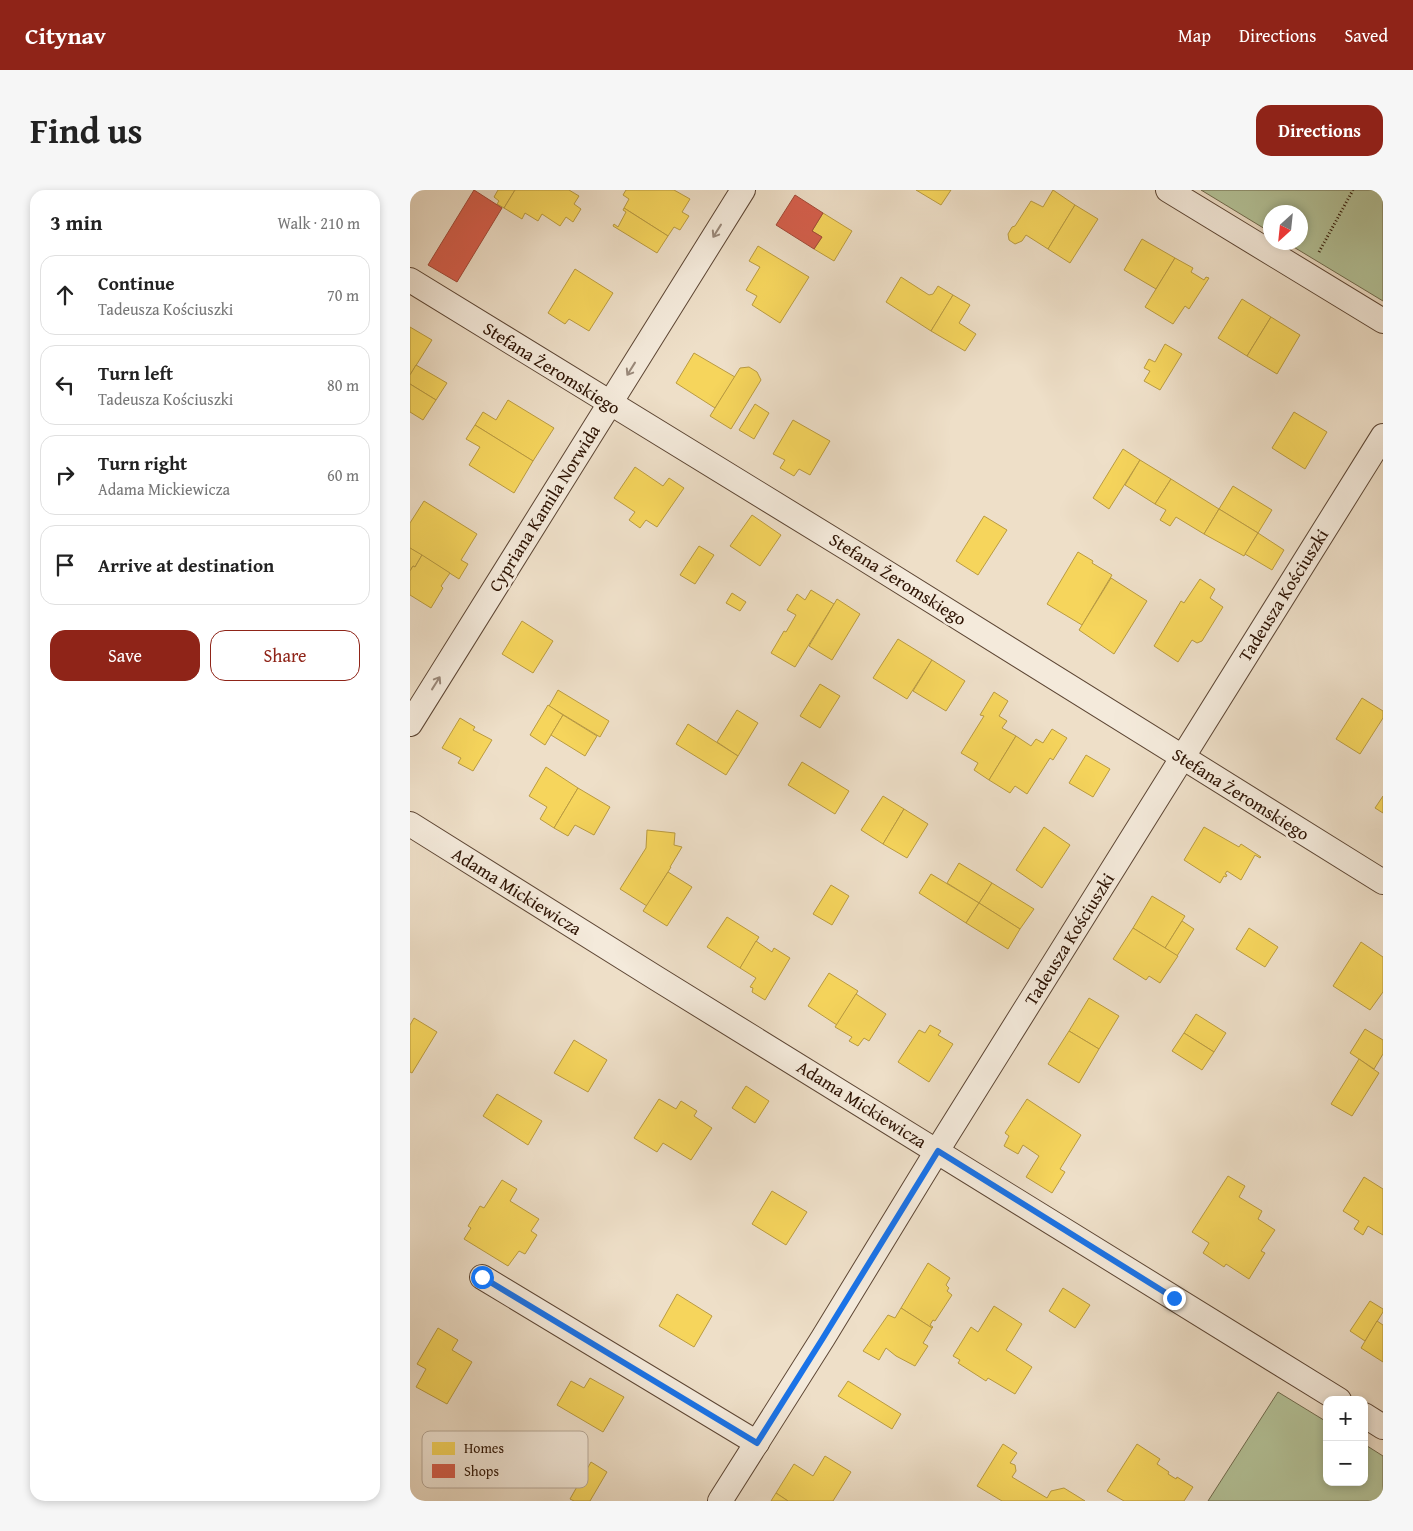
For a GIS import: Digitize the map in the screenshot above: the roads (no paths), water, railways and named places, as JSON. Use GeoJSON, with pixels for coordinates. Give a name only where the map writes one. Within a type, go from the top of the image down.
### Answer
{"type":"FeatureCollection","features":[{"type":"Feature","properties":{"kind":"street","name":"Cypriana Kamila Norwida"},"geometry":{"type":"LineString","coordinates":[[410,724],[743,190]]}},
{"type":"Feature","properties":{"kind":"street"},"geometry":{"type":"LineString","coordinates":[[1168,190],[1383,321]]}},
{"type":"Feature","properties":{"kind":"street","name":"Stefana Żeromskiego"},"geometry":{"type":"LineString","coordinates":[[410,280],[863,558],[1383,882]]}},
{"type":"Feature","properties":{"kind":"street","name":"Tadeusza Kościuszki"},"geometry":{"type":"LineString","coordinates":[[720,1501],[1383,436]]}},
{"type":"Feature","properties":{"kind":"street","name":"Adama Mickiewicza"},"geometry":{"type":"LineString","coordinates":[[410,824],[1333,1396]]}},
{"type":"Feature","properties":{"kind":"street"},"geometry":{"type":"LineString","coordinates":[[482,1277],[757,1443]]}},
{"type":"Feature","properties":{"kind":"street"},"geometry":{"type":"LineString","coordinates":[[1368,1418],[1383,1427]]}}]}
